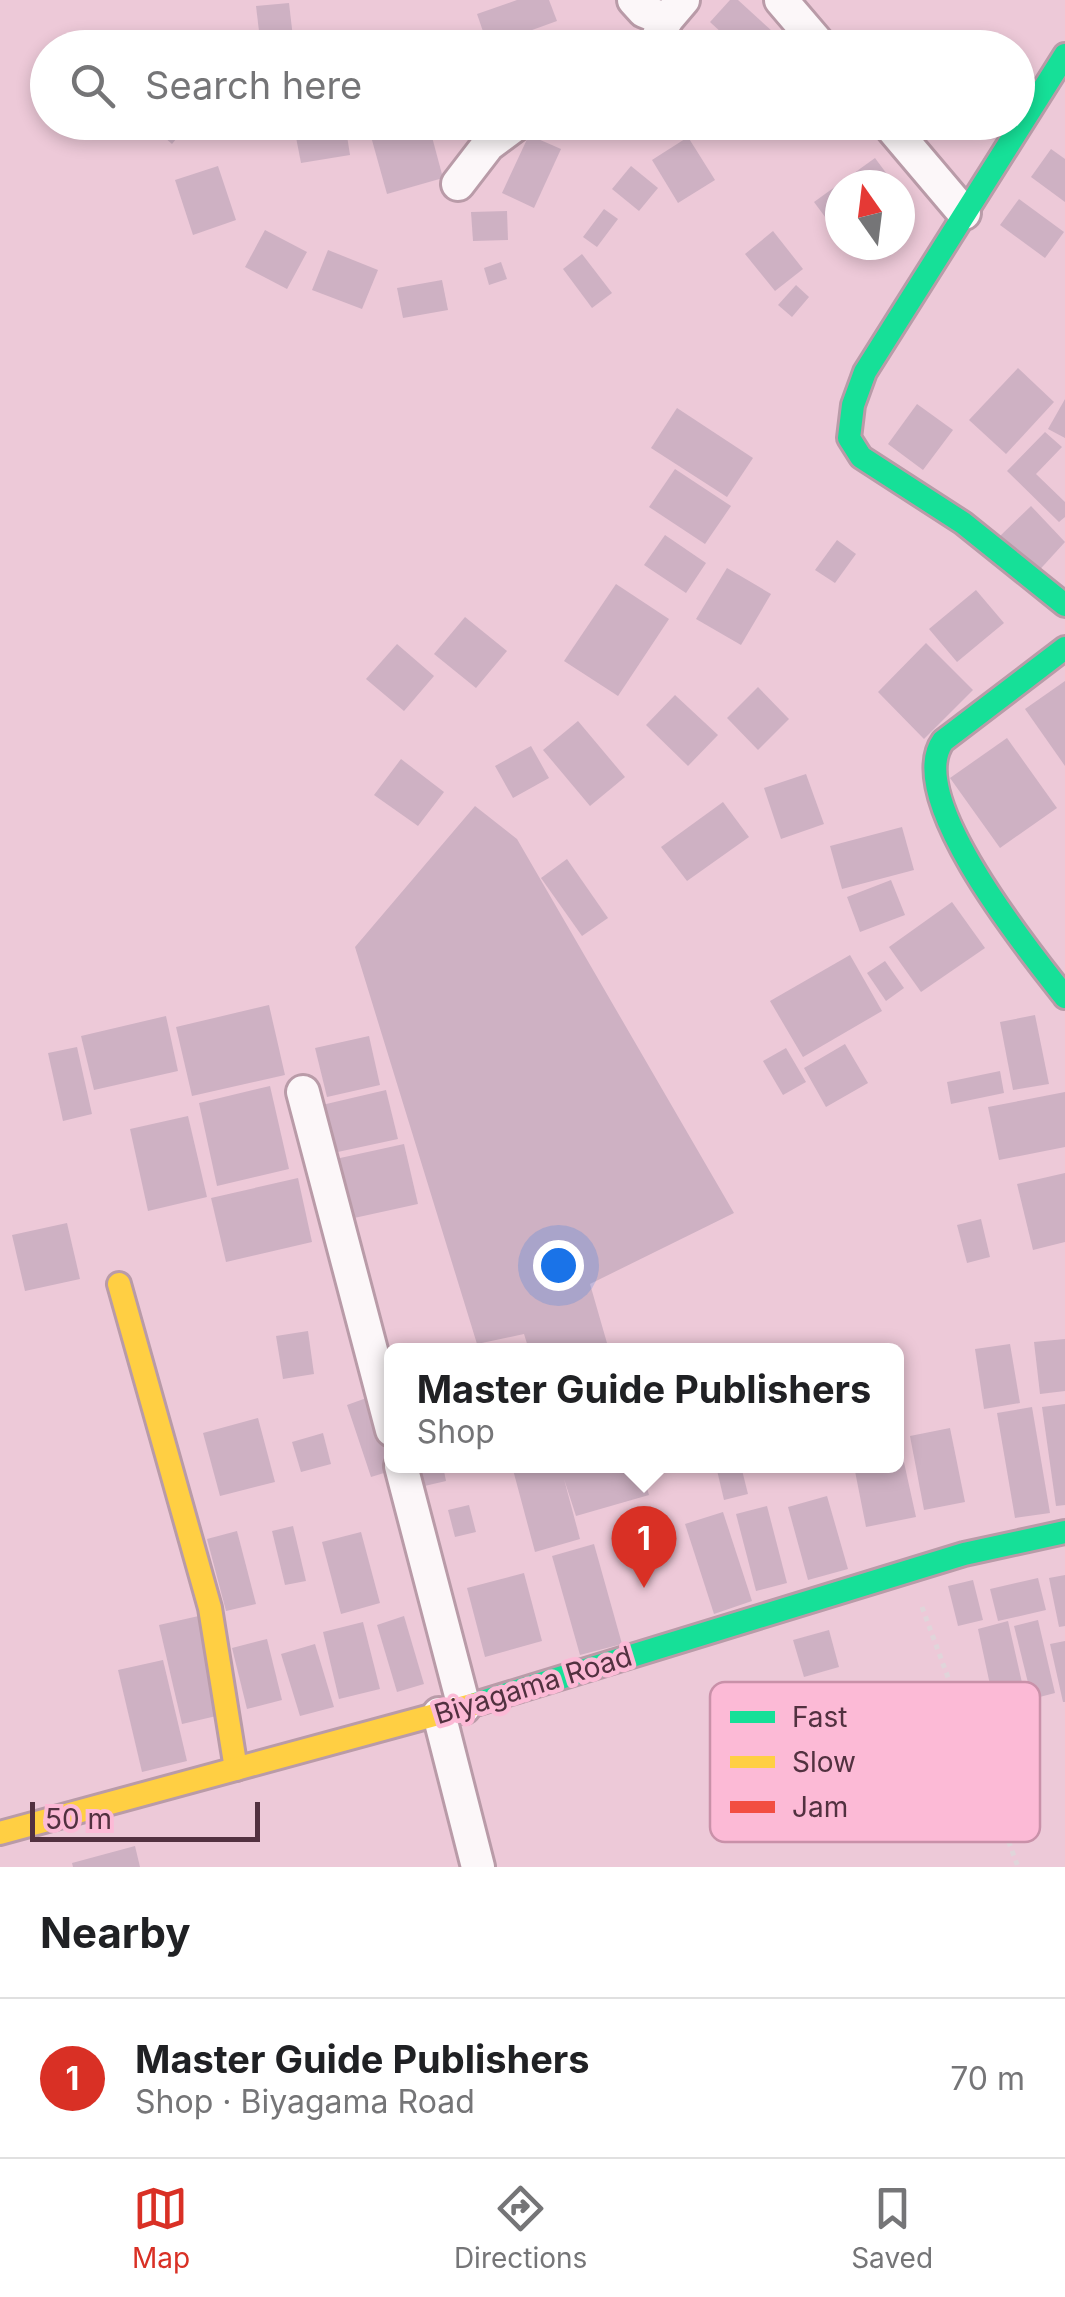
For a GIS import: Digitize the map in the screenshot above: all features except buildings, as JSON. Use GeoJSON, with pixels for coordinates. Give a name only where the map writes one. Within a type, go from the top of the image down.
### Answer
{"type":"FeatureCollection","features":[{"type":"Feature","properties":{"kind":"street"},"geometry":{"type":"LineString","coordinates":[[634,0],[644,11],[668,23]]}},
{"type":"Feature","properties":{"kind":"street"},"geometry":{"type":"LineString","coordinates":[[781,0],[807,30]]}},
{"type":"Feature","properties":{"kind":"street"},"geometry":{"type":"LineString","coordinates":[[1035,101],[1065,54]]}},
{"type":"Feature","properties":{"kind":"street"},"geometry":{"type":"LineString","coordinates":[[458,184],[495,140]]}},
{"type":"Feature","properties":{"kind":"street"},"geometry":{"type":"LineString","coordinates":[[901,140],[964,213]]}},
{"type":"Feature","properties":{"kind":"street"},"geometry":{"type":"LineString","coordinates":[[1010,140],[866,372],[853,405],[849,438],[861,457],[963,524],[1065,606]]}},
{"type":"Feature","properties":{"kind":"street"},"geometry":{"type":"LineString","coordinates":[[1065,648],[944,741],[932,764],[935,784],[966,857],[1027,950],[1065,997]]}},
{"type":"Feature","properties":{"kind":"street"},"geometry":{"type":"LineString","coordinates":[[303,1092],[384,1400]]}},
{"type":"Feature","properties":{"kind":"street"},"geometry":{"type":"LineString","coordinates":[[119,1284],[210,1608],[236,1769]]}},
{"type":"Feature","properties":{"kind":"street"},"geometry":{"type":"LineString","coordinates":[[402,1473],[452,1710],[478,1867]]}},
{"type":"Feature","properties":{"kind":"street","name":"Biyagama Road"},"geometry":{"type":"LineString","coordinates":[[0,1833],[452,1710],[964,1554],[1065,1532]]}},
{"type":"Feature","properties":{"kind":"path"},"geometry":{"type":"LineString","coordinates":[[909,1571],[950,1682]]}},
{"type":"Feature","properties":{"kind":"path"},"geometry":{"type":"LineString","coordinates":[[1009,1842],[1018,1867]]}},
{"type":"Feature","properties":{"kind":"traffic: fast"},"geometry":{"type":"LineString","coordinates":[[1035,103],[1065,55]]}},
{"type":"Feature","properties":{"kind":"traffic: fast"},"geometry":{"type":"LineString","coordinates":[[1011,140],[865,372],[853,405],[849,438],[861,457],[963,523],[1065,605]]}},
{"type":"Feature","properties":{"kind":"traffic: fast"},"geometry":{"type":"LineString","coordinates":[[1065,648],[943,741],[935,766],[940,798],[976,873],[1065,997]]}},
{"type":"Feature","properties":{"kind":"traffic: fast"},"geometry":{"type":"LineString","coordinates":[[475,1704],[964,1554],[1065,1532]]}},
{"type":"Feature","properties":{"kind":"traffic: slow"},"geometry":{"type":"LineString","coordinates":[[119,1284],[210,1608],[236,1769]]}},
{"type":"Feature","properties":{"kind":"traffic: slow"},"geometry":{"type":"LineString","coordinates":[[0,1833],[475,1704]]}},
{"type":"Feature","properties":{"kind":"place","name":"Master Guide Publishers"},"geometry":{"type":"Point","coordinates":[644,1588]}}]}
